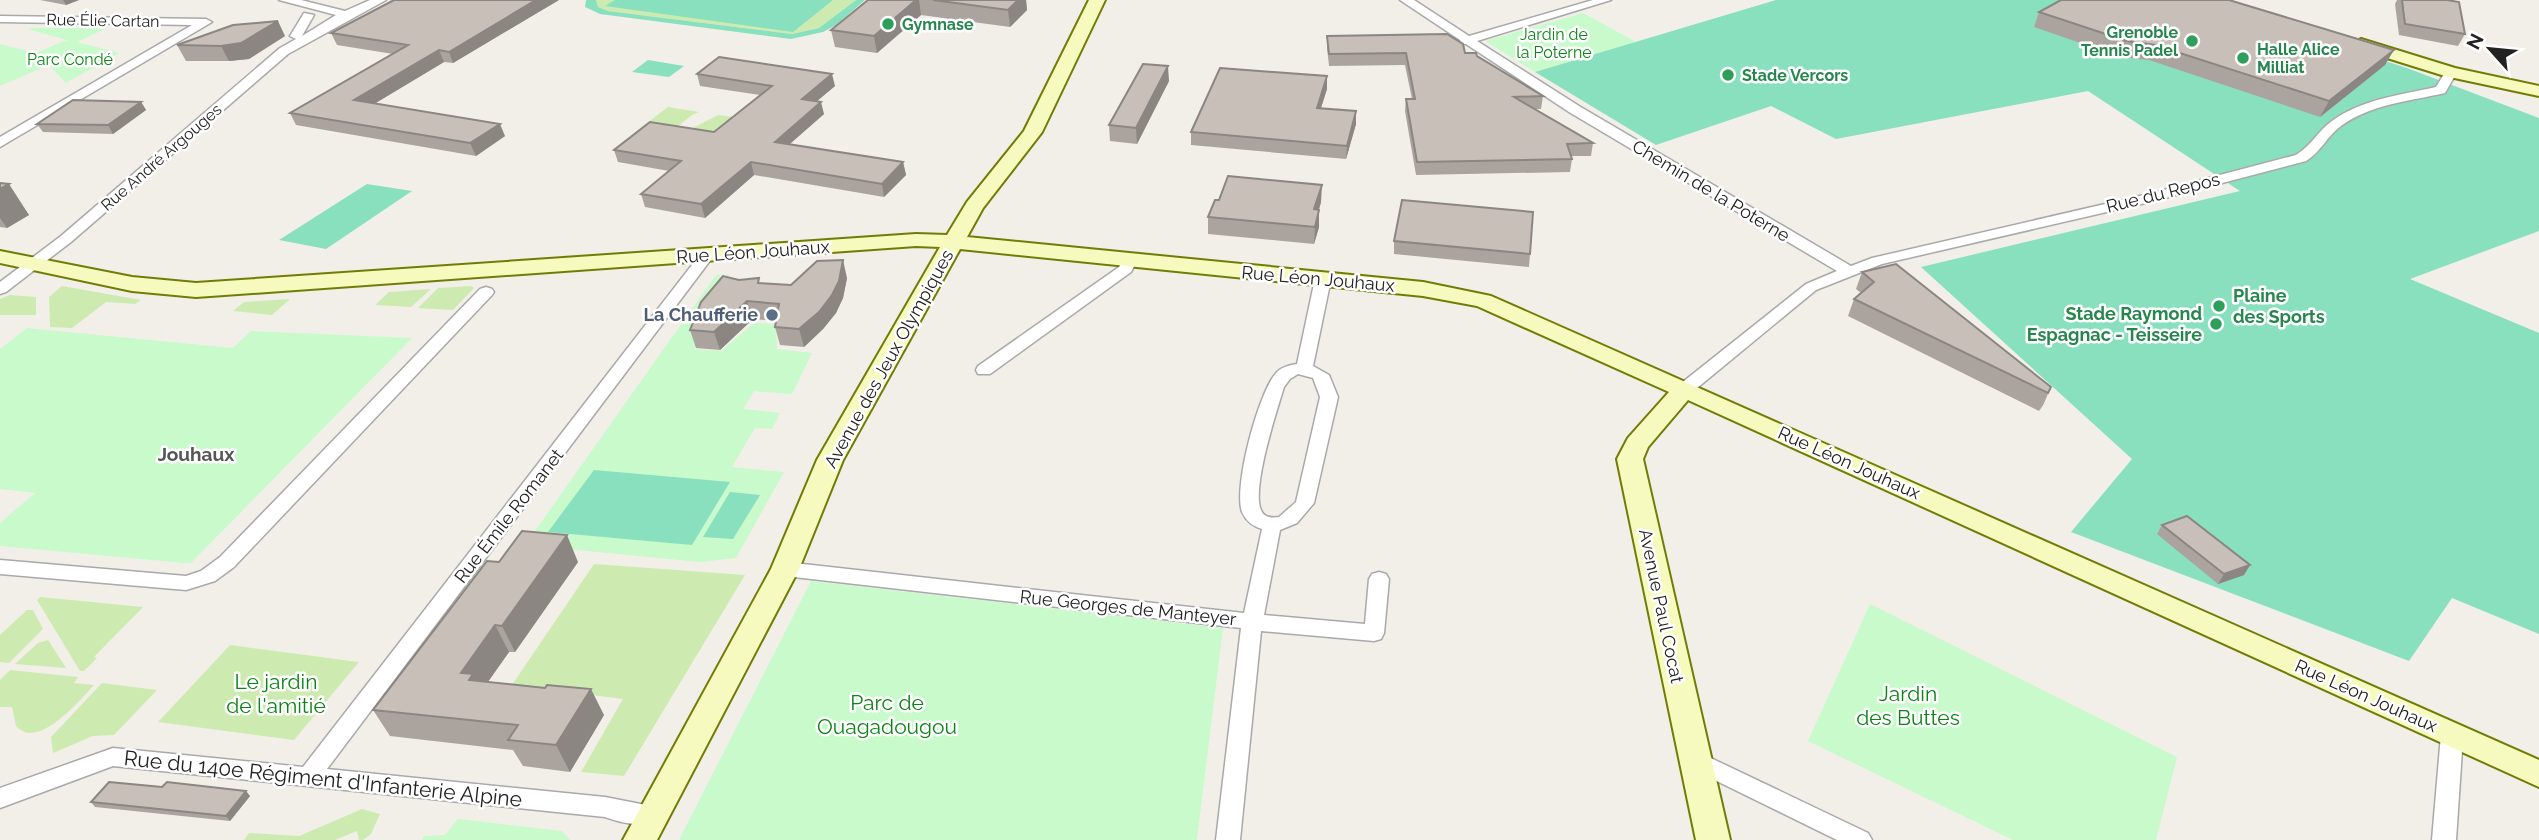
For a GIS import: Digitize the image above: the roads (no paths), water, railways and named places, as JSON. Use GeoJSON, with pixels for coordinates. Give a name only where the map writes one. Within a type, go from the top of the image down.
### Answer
{"type":"FeatureCollection","features":[{"type":"Feature","properties":{"kind":"street"},"geometry":{"type":"LineString","coordinates":[[285,0],[337,11],[346,16]]}},
{"type":"Feature","properties":{"kind":"street","name":"Rue André Argouges"},"geometry":{"type":"LineString","coordinates":[[0,289],[34,264],[291,43],[380,0]]}},
{"type":"Feature","properties":{"kind":"street","name":"Avenue des Jeux Olympiques"},"geometry":{"type":"LineString","coordinates":[[646,828],[785,569],[830,460],[985,190],[1033,132],[1097,0]]}},
{"type":"Feature","properties":{"kind":"street","name":"Chemin de la Poterne"},"geometry":{"type":"LineString","coordinates":[[1406,0],[1465,41],[1645,152],[1848,271]]}},
{"type":"Feature","properties":{"kind":"street"},"geometry":{"type":"LineString","coordinates":[[1465,41],[1586,2],[1605,0]]}},
{"type":"Feature","properties":{"kind":"street"},"geometry":{"type":"LineString","coordinates":[[300,4],[308,15],[329,18],[346,16]]}},
{"type":"Feature","properties":{"kind":"street","name":"Rue André Argouges"},"geometry":{"type":"LineString","coordinates":[[291,43],[308,15]]}},
{"type":"Feature","properties":{"kind":"street","name":"Rue Élie Cartan"},"geometry":{"type":"LineString","coordinates":[[0,19],[206,22],[0,143]]}},
{"type":"Feature","properties":{"kind":"street"},"geometry":{"type":"LineString","coordinates":[[2342,38],[2451,72],[2539,91]]}},
{"type":"Feature","properties":{"kind":"street","name":"Rue du Repos"},"geometry":{"type":"LineString","coordinates":[[1848,271],[1877,261],[2150,198],[2301,158],[2315,151],[2326,131],[2349,114],[2369,106],[2441,90],[2451,72]]}},
{"type":"Feature","properties":{"kind":"street","name":"Rue Léon Jouhaux"},"geometry":{"type":"LineString","coordinates":[[0,257],[132,284],[196,290],[916,240],[1423,289],[1483,301],[1685,389],[2539,774]]}},
{"type":"Feature","properties":{"kind":"street","name":"Rue Émile Romanet"},"geometry":{"type":"LineString","coordinates":[[309,776],[707,255]]}},
{"type":"Feature","properties":{"kind":"street"},"geometry":{"type":"LineString","coordinates":[[985,370],[1126,269],[1129,261]]}},
{"type":"Feature","properties":{"kind":"street"},"geometry":{"type":"LineString","coordinates":[[1685,389],[1811,287],[1848,271]]}},
{"type":"Feature","properties":{"kind":"street"},"geometry":{"type":"LineString","coordinates":[[1304,369],[1323,279]]}},
{"type":"Feature","properties":{"kind":"street"},"geometry":{"type":"LineString","coordinates":[[0,567],[177,583],[208,576],[227,562],[486,292]]}},
{"type":"Feature","properties":{"kind":"street"},"geometry":{"type":"LineString","coordinates":[[1304,369],[1321,376],[1328,386],[1329,397],[1305,503],[1297,514],[1284,523],[1272,525],[1252,515],[1248,494],[1276,386],[1283,375],[1304,369]]}},
{"type":"Feature","properties":{"kind":"street","name":"Avenue Paul Cocat"},"geometry":{"type":"LineString","coordinates":[[1685,389],[1637,444],[1630,459],[1713,840]]}},
{"type":"Feature","properties":{"kind":"street"},"geometry":{"type":"LineString","coordinates":[[1272,525],[1252,622],[1374,634],[1379,579]]}},
{"type":"Feature","properties":{"kind":"street","name":"Rue Georges de Manteyer"},"geometry":{"type":"LineString","coordinates":[[785,569],[1252,622],[1228,840]]}},
{"type":"Feature","properties":{"kind":"street"},"geometry":{"type":"LineString","coordinates":[[2444,840],[2452,735]]}},
{"type":"Feature","properties":{"kind":"street","name":"Rue du 140e Régiment d'Infanterie Alpine"},"geometry":{"type":"LineString","coordinates":[[0,798],[113,757],[605,807],[646,828]]}},
{"type":"Feature","properties":{"kind":"street"},"geometry":{"type":"LineString","coordinates":[[1693,758],[1860,840]]}},
{"type":"Feature","properties":{"kind":"place","name":"Gymnase"},"geometry":{"type":"Point","coordinates":[888,24]}},
{"type":"Feature","properties":{"kind":"place","name":"Grenoble Tennis Padel"},"geometry":{"type":"Point","coordinates":[2192,41]}},
{"type":"Feature","properties":{"kind":"place","name":"Halle Alice Milliat"},"geometry":{"type":"Point","coordinates":[2243,58]}},
{"type":"Feature","properties":{"kind":"place","name":"Stade Vercors"},"geometry":{"type":"Point","coordinates":[1728,75]}},
{"type":"Feature","properties":{"kind":"place","name":"Plaine des Sports"},"geometry":{"type":"Point","coordinates":[2219,306]}},
{"type":"Feature","properties":{"kind":"place","name":"La Chaufferie"},"geometry":{"type":"Point","coordinates":[772,315]}},
{"type":"Feature","properties":{"kind":"place","name":"Stade Raymond Espagnac - Teisseire"},"geometry":{"type":"Point","coordinates":[2216,324]}},
{"type":"Feature","properties":{"kind":"district","name":"Jouhaux"},"geometry":{"type":"Point","coordinates":[196,454]}},
{"type":"Feature","properties":{"kind":"park label","name":"Jardin de la Poterne"},"geometry":{"type":"Point","coordinates":[1554,43]}},
{"type":"Feature","properties":{"kind":"park label","name":"Parc Condé"},"geometry":{"type":"Point","coordinates":[70,59]}},
{"type":"Feature","properties":{"kind":"park label","name":"Le jardin de l'amitié"},"geometry":{"type":"Point","coordinates":[276,694]}},
{"type":"Feature","properties":{"kind":"park label","name":"Jardin des Buttes"},"geometry":{"type":"Point","coordinates":[1908,706]}},
{"type":"Feature","properties":{"kind":"park label","name":"Parc de Ouagadougou"},"geometry":{"type":"Point","coordinates":[887,715]}}]}
